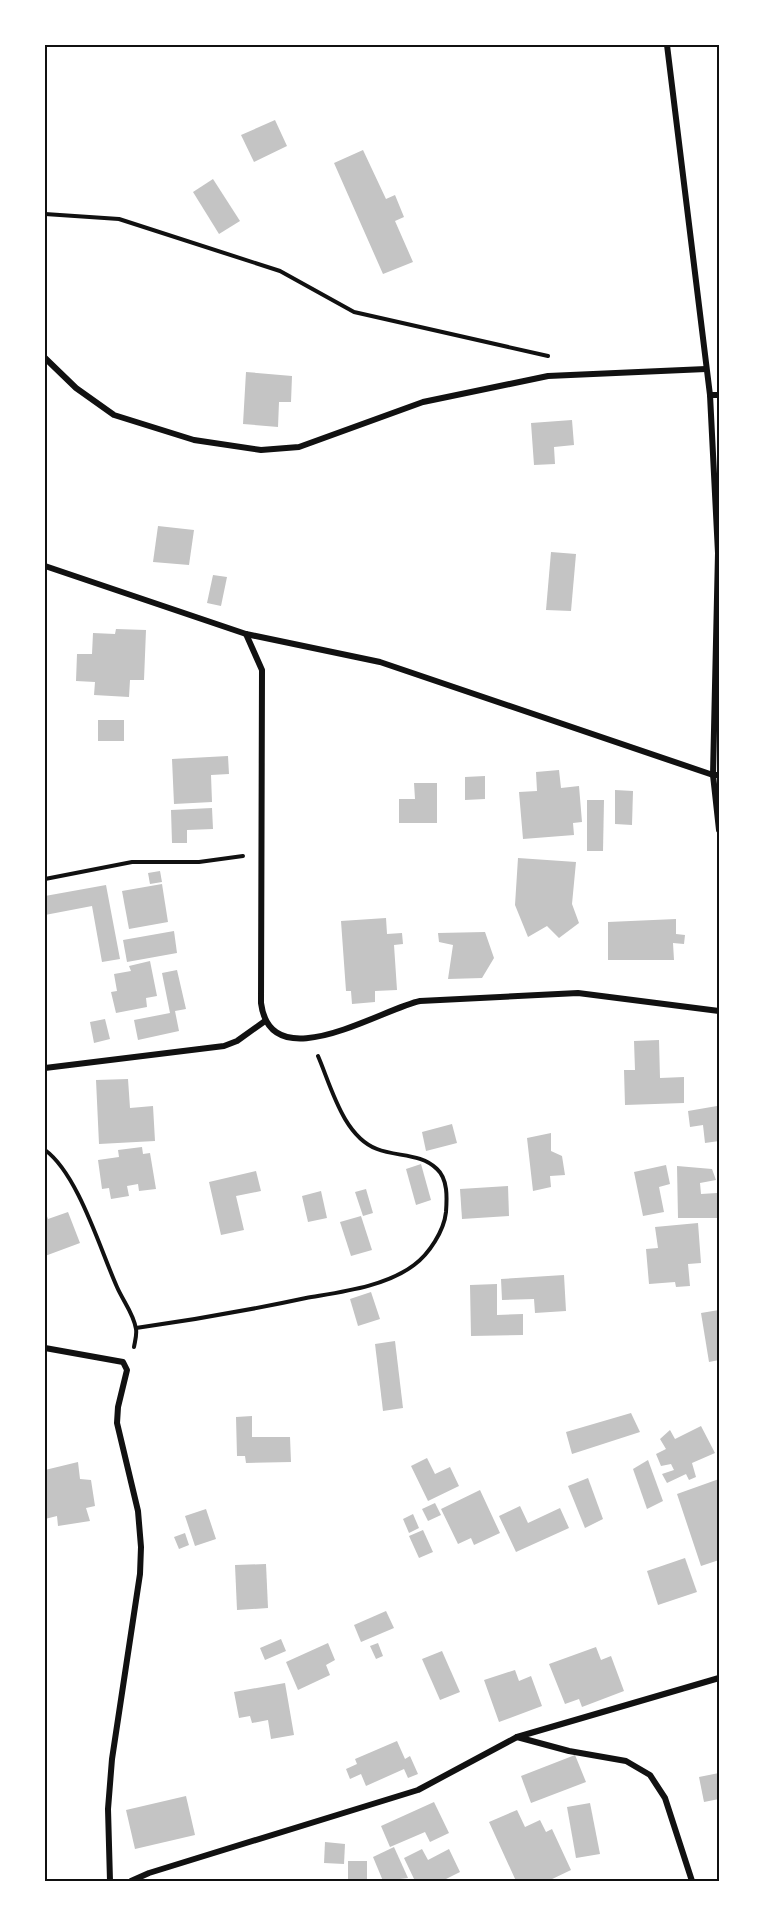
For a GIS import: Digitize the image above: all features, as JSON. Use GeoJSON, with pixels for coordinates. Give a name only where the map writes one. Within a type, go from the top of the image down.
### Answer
{"type":"FeatureCollection","features":[{"type":"Feature","properties":{"kind":"street"},"geometry":{"type":"LineString","coordinates":[[667,45],[710,394],[718,553],[716,775],[719,830]]}},
{"type":"Feature","properties":{"kind":"street"},"geometry":{"type":"LineString","coordinates":[[45,358],[76,388],[114,415],[194,440],[261,450],[299,447],[423,402],[548,376],[706,369]]}},
{"type":"Feature","properties":{"kind":"street"},"geometry":{"type":"LineString","coordinates":[[710,394],[719,395]]}},
{"type":"Feature","properties":{"kind":"street"},"geometry":{"type":"LineString","coordinates":[[45,566],[246,634],[380,662],[716,775]]}},
{"type":"Feature","properties":{"kind":"street"},"geometry":{"type":"LineString","coordinates":[[246,634],[262,670],[261,1003],[265,1022],[281,1035],[310,1038],[333,1035],[392,1009],[420,1001],[578,993],[719,1011]]}},
{"type":"Feature","properties":{"kind":"street"},"geometry":{"type":"LineString","coordinates":[[45,1068],[224,1047],[265,1022]]}},
{"type":"Feature","properties":{"kind":"street"},"geometry":{"type":"LineString","coordinates":[[45,1348],[123,1362],[127,1370],[117,1423],[138,1511],[141,1547],[140,1574],[110,1778],[108,1809],[110,1881]]}},
{"type":"Feature","properties":{"kind":"street"},"geometry":{"type":"LineString","coordinates":[[131,1881],[418,1790],[517,1737],[719,1678]]}},
{"type":"Feature","properties":{"kind":"street"},"geometry":{"type":"LineString","coordinates":[[517,1737],[568,1751],[626,1761],[651,1775],[665,1798],[692,1881]]}},
{"type":"Feature","properties":{"kind":"path"},"geometry":{"type":"LineString","coordinates":[[45,214],[119,219],[280,271],[354,312],[410,327],[525,349],[557,358],[585,373]]}},
{"type":"Feature","properties":{"kind":"path"},"geometry":{"type":"LineString","coordinates":[[45,879],[132,862],[198,862],[236,856],[248,857],[262,869]]}},
{"type":"Feature","properties":{"kind":"path"},"geometry":{"type":"LineString","coordinates":[[136,1328],[217,1316],[357,1288],[403,1272],[425,1256],[433,1244],[446,1216],[445,1185],[438,1169],[421,1158],[377,1149],[362,1139],[346,1120],[310,1038]]}},
{"type":"Feature","properties":{"kind":"path"},"geometry":{"type":"LineString","coordinates":[[45,1150],[65,1172],[90,1221],[136,1328],[127,1370]]}},
{"type":"Feature","properties":{"kind":"building"},"geometry":{"type":"Polygon","coordinates":[[[275,120],[287,146],[254,162],[241,135],[275,120]]]}},
{"type":"Feature","properties":{"kind":"building"},"geometry":{"type":"Polygon","coordinates":[[[363,150],[386,199],[395,195],[404,217],[395,221],[413,262],[383,274],[334,163],[363,150]]]}},
{"type":"Feature","properties":{"kind":"building"},"geometry":{"type":"Polygon","coordinates":[[[213,179],[240,221],[219,234],[193,192],[213,179]]]}},
{"type":"Feature","properties":{"kind":"building"},"geometry":{"type":"Polygon","coordinates":[[[246,372],[292,376],[291,402],[279,402],[278,427],[243,424],[246,372]]]}},
{"type":"Feature","properties":{"kind":"building"},"geometry":{"type":"Polygon","coordinates":[[[572,420],[574,445],[554,447],[555,464],[534,465],[531,423],[572,420]]]}},
{"type":"Feature","properties":{"kind":"building"},"geometry":{"type":"Polygon","coordinates":[[[158,526],[194,530],[189,565],[153,562],[158,526]]]}},
{"type":"Feature","properties":{"kind":"building"},"geometry":{"type":"Polygon","coordinates":[[[551,552],[576,554],[571,611],[546,610],[551,552]]]}},
{"type":"Feature","properties":{"kind":"building"},"geometry":{"type":"Polygon","coordinates":[[[213,575],[227,577],[221,606],[207,603],[213,575]]]}},
{"type":"Feature","properties":{"kind":"building"},"geometry":{"type":"Polygon","coordinates":[[[116,629],[146,630],[144,680],[130,680],[129,697],[94,695],[95,682],[76,681],[77,654],[92,654],[93,633],[115,634],[116,629]]]}},
{"type":"Feature","properties":{"kind":"building"},"geometry":{"type":"Polygon","coordinates":[[[98,720],[124,720],[124,741],[98,741],[98,720]]]}},
{"type":"Feature","properties":{"kind":"building"},"geometry":{"type":"Polygon","coordinates":[[[228,756],[229,774],[211,775],[212,802],[174,804],[172,759],[228,756]]]}},
{"type":"Feature","properties":{"kind":"building"},"geometry":{"type":"Polygon","coordinates":[[[559,770],[561,788],[579,786],[582,822],[573,823],[574,835],[523,839],[519,792],[537,791],[536,772],[559,770]]]}},
{"type":"Feature","properties":{"kind":"building"},"geometry":{"type":"Polygon","coordinates":[[[485,776],[485,799],[465,800],[465,777],[485,776]]]}},
{"type":"Feature","properties":{"kind":"building"},"geometry":{"type":"Polygon","coordinates":[[[414,783],[437,783],[437,823],[399,823],[399,799],[415,799],[414,783]]]}},
{"type":"Feature","properties":{"kind":"building"},"geometry":{"type":"Polygon","coordinates":[[[615,790],[633,791],[632,825],[615,824],[615,790]]]}},
{"type":"Feature","properties":{"kind":"building"},"geometry":{"type":"Polygon","coordinates":[[[587,800],[604,800],[603,851],[587,851],[587,800]]]}},
{"type":"Feature","properties":{"kind":"building"},"geometry":{"type":"Polygon","coordinates":[[[212,808],[213,829],[187,830],[187,843],[172,843],[171,810],[212,808]]]}},
{"type":"Feature","properties":{"kind":"building"},"geometry":{"type":"Polygon","coordinates":[[[518,858],[576,862],[572,904],[579,923],[559,938],[547,926],[528,937],[515,905],[518,858]]]}},
{"type":"Feature","properties":{"kind":"building"},"geometry":{"type":"Polygon","coordinates":[[[160,871],[162,882],[150,884],[148,873],[160,871]]]}},
{"type":"Feature","properties":{"kind":"building"},"geometry":{"type":"Polygon","coordinates":[[[162,884],[168,922],[129,929],[122,891],[162,884]]]}},
{"type":"Feature","properties":{"kind":"building"},"geometry":{"type":"Polygon","coordinates":[[[106,885],[120,959],[102,962],[92,906],[45,915],[45,896],[106,885]]]}},
{"type":"Feature","properties":{"kind":"building"},"geometry":{"type":"Polygon","coordinates":[[[386,918],[387,934],[402,933],[403,944],[394,945],[397,990],[375,991],[375,1002],[352,1004],[351,991],[346,991],[341,921],[386,918]]]}},
{"type":"Feature","properties":{"kind":"building"},"geometry":{"type":"Polygon","coordinates":[[[676,919],[676,934],[685,935],[684,944],[673,943],[674,960],[608,960],[608,922],[676,919]]]}},
{"type":"Feature","properties":{"kind":"building"},"geometry":{"type":"Polygon","coordinates":[[[174,931],[177,953],[127,962],[123,940],[174,931]]]}},
{"type":"Feature","properties":{"kind":"building"},"geometry":{"type":"Polygon","coordinates":[[[485,932],[494,958],[482,978],[448,979],[453,945],[439,942],[438,933],[485,932]]]}},
{"type":"Feature","properties":{"kind":"building"},"geometry":{"type":"Polygon","coordinates":[[[150,961],[157,996],[146,998],[147,1007],[116,1013],[111,992],[117,991],[114,974],[131,971],[129,966],[150,961]]]}},
{"type":"Feature","properties":{"kind":"building"},"geometry":{"type":"Polygon","coordinates":[[[177,970],[186,1009],[175,1011],[179,1031],[138,1040],[134,1020],[170,1013],[162,973],[177,970]]]}},
{"type":"Feature","properties":{"kind":"building"},"geometry":{"type":"Polygon","coordinates":[[[105,1019],[110,1039],[94,1043],[90,1022],[105,1019]]]}},
{"type":"Feature","properties":{"kind":"building"},"geometry":{"type":"Polygon","coordinates":[[[659,1040],[660,1078],[684,1077],[684,1103],[625,1105],[624,1070],[635,1070],[634,1041],[659,1040]]]}},
{"type":"Feature","properties":{"kind":"building"},"geometry":{"type":"Polygon","coordinates":[[[128,1079],[130,1108],[153,1106],[155,1141],[99,1144],[96,1080],[128,1079]]]}},
{"type":"Feature","properties":{"kind":"building"},"geometry":{"type":"Polygon","coordinates":[[[717,1106],[719,1141],[705,1143],[703,1125],[690,1127],[688,1111],[717,1106]]]}},
{"type":"Feature","properties":{"kind":"building"},"geometry":{"type":"Polygon","coordinates":[[[452,1124],[457,1143],[426,1151],[422,1132],[452,1124]]]}},
{"type":"Feature","properties":{"kind":"building"},"geometry":{"type":"Polygon","coordinates":[[[551,1133],[551,1151],[562,1156],[565,1175],[550,1176],[551,1187],[533,1191],[527,1138],[551,1133]]]}},
{"type":"Feature","properties":{"kind":"building"},"geometry":{"type":"Polygon","coordinates":[[[142,1147],[143,1154],[150,1153],[156,1189],[139,1191],[138,1184],[127,1186],[129,1196],[111,1199],[109,1188],[102,1189],[98,1160],[119,1157],[118,1150],[142,1147]]]}},
{"type":"Feature","properties":{"kind":"building"},"geometry":{"type":"Polygon","coordinates":[[[421,1164],[431,1200],[416,1205],[406,1169],[421,1164]]]}},
{"type":"Feature","properties":{"kind":"building"},"geometry":{"type":"Polygon","coordinates":[[[666,1165],[670,1184],[659,1187],[664,1212],[643,1216],[634,1172],[666,1165]]]}},
{"type":"Feature","properties":{"kind":"building"},"geometry":{"type":"Polygon","coordinates":[[[677,1166],[712,1169],[716,1180],[700,1183],[701,1194],[717,1193],[719,1218],[678,1218],[677,1166]]]}},
{"type":"Feature","properties":{"kind":"building"},"geometry":{"type":"Polygon","coordinates":[[[256,1171],[261,1191],[236,1196],[244,1230],[221,1235],[209,1182],[256,1171]]]}},
{"type":"Feature","properties":{"kind":"building"},"geometry":{"type":"Polygon","coordinates":[[[508,1186],[509,1216],[462,1219],[460,1189],[508,1186]]]}},
{"type":"Feature","properties":{"kind":"building"},"geometry":{"type":"Polygon","coordinates":[[[366,1189],[373,1213],[363,1216],[355,1192],[366,1189]]]}},
{"type":"Feature","properties":{"kind":"building"},"geometry":{"type":"Polygon","coordinates":[[[321,1191],[327,1218],[308,1222],[302,1196],[321,1191]]]}},
{"type":"Feature","properties":{"kind":"building"},"geometry":{"type":"Polygon","coordinates":[[[45,1211],[48,1219],[68,1212],[80,1243],[45,1256],[45,1211]]]}},
{"type":"Feature","properties":{"kind":"building"},"geometry":{"type":"Polygon","coordinates":[[[361,1216],[372,1250],[351,1256],[340,1222],[361,1216]]]}},
{"type":"Feature","properties":{"kind":"building"},"geometry":{"type":"Polygon","coordinates":[[[698,1223],[701,1263],[688,1264],[690,1286],[676,1287],[675,1282],[649,1284],[646,1249],[658,1248],[655,1227],[698,1223]]]}},
{"type":"Feature","properties":{"kind":"building"},"geometry":{"type":"Polygon","coordinates":[[[564,1275],[566,1311],[535,1313],[534,1299],[502,1300],[501,1279],[564,1275]]]}},
{"type":"Feature","properties":{"kind":"building"},"geometry":{"type":"Polygon","coordinates":[[[497,1284],[497,1315],[523,1314],[523,1335],[471,1336],[470,1285],[497,1284]]]}},
{"type":"Feature","properties":{"kind":"building"},"geometry":{"type":"Polygon","coordinates":[[[371,1292],[380,1319],[358,1326],[350,1299],[371,1292]]]}},
{"type":"Feature","properties":{"kind":"building"},"geometry":{"type":"Polygon","coordinates":[[[719,1310],[719,1360],[709,1362],[701,1313],[719,1310]]]}},
{"type":"Feature","properties":{"kind":"building"},"geometry":{"type":"Polygon","coordinates":[[[395,1341],[403,1408],[383,1411],[375,1344],[395,1341]]]}},
{"type":"Feature","properties":{"kind":"building"},"geometry":{"type":"Polygon","coordinates":[[[631,1413],[640,1432],[572,1454],[566,1432],[631,1413]]]}},
{"type":"Feature","properties":{"kind":"building"},"geometry":{"type":"Polygon","coordinates":[[[252,1416],[252,1437],[290,1437],[291,1462],[246,1463],[245,1456],[237,1456],[236,1417],[252,1416]]]}},
{"type":"Feature","properties":{"kind":"building"},"geometry":{"type":"Polygon","coordinates":[[[701,1426],[715,1453],[692,1463],[696,1477],[689,1480],[686,1474],[667,1483],[662,1474],[674,1470],[671,1464],[661,1466],[656,1454],[666,1449],[660,1439],[670,1430],[675,1439],[701,1426]]]}},
{"type":"Feature","properties":{"kind":"building"},"geometry":{"type":"Polygon","coordinates":[[[427,1458],[435,1474],[450,1467],[459,1486],[428,1501],[411,1466],[427,1458]]]}},
{"type":"Feature","properties":{"kind":"building"},"geometry":{"type":"Polygon","coordinates":[[[648,1460],[663,1501],[647,1509],[633,1469],[648,1460]]]}},
{"type":"Feature","properties":{"kind":"building"},"geometry":{"type":"Polygon","coordinates":[[[78,1462],[80,1479],[91,1480],[95,1506],[86,1508],[90,1521],[58,1526],[57,1516],[45,1519],[45,1470],[78,1462]]]}},
{"type":"Feature","properties":{"kind":"building"},"geometry":{"type":"Polygon","coordinates":[[[588,1478],[603,1519],[585,1528],[568,1486],[588,1478]]]}},
{"type":"Feature","properties":{"kind":"building"},"geometry":{"type":"Polygon","coordinates":[[[719,1479],[719,1560],[701,1566],[677,1494],[719,1479]]]}},
{"type":"Feature","properties":{"kind":"building"},"geometry":{"type":"Polygon","coordinates":[[[480,1490],[500,1533],[474,1545],[471,1538],[458,1544],[441,1509],[480,1490]]]}},
{"type":"Feature","properties":{"kind":"building"},"geometry":{"type":"Polygon","coordinates":[[[435,1503],[441,1515],[428,1521],[422,1509],[435,1503]]]}},
{"type":"Feature","properties":{"kind":"building"},"geometry":{"type":"Polygon","coordinates":[[[520,1506],[528,1523],[560,1508],[569,1528],[516,1552],[499,1516],[520,1506]]]}},
{"type":"Feature","properties":{"kind":"building"},"geometry":{"type":"Polygon","coordinates":[[[206,1509],[216,1539],[195,1546],[185,1516],[206,1509]]]}},
{"type":"Feature","properties":{"kind":"building"},"geometry":{"type":"Polygon","coordinates":[[[413,1514],[419,1528],[409,1533],[403,1519],[413,1514]]]}},
{"type":"Feature","properties":{"kind":"building"},"geometry":{"type":"Polygon","coordinates":[[[423,1530],[433,1552],[419,1558],[409,1536],[423,1530]]]}},
{"type":"Feature","properties":{"kind":"building"},"geometry":{"type":"Polygon","coordinates":[[[185,1533],[189,1545],[179,1549],[174,1537],[185,1533]]]}},
{"type":"Feature","properties":{"kind":"building"},"geometry":{"type":"Polygon","coordinates":[[[685,1558],[697,1592],[658,1605],[647,1571],[685,1558]]]}},
{"type":"Feature","properties":{"kind":"building"},"geometry":{"type":"Polygon","coordinates":[[[266,1564],[268,1608],[237,1610],[235,1565],[266,1564]]]}},
{"type":"Feature","properties":{"kind":"building"},"geometry":{"type":"Polygon","coordinates":[[[386,1611],[394,1628],[361,1642],[354,1625],[386,1611]]]}},
{"type":"Feature","properties":{"kind":"building"},"geometry":{"type":"Polygon","coordinates":[[[281,1639],[286,1651],[265,1660],[260,1648],[281,1639]]]}},
{"type":"Feature","properties":{"kind":"building"},"geometry":{"type":"Polygon","coordinates":[[[328,1643],[335,1660],[326,1665],[330,1675],[298,1690],[286,1662],[328,1643]]]}},
{"type":"Feature","properties":{"kind":"building"},"geometry":{"type":"Polygon","coordinates":[[[378,1643],[383,1656],[376,1659],[370,1646],[378,1643]]]}},
{"type":"Feature","properties":{"kind":"building"},"geometry":{"type":"Polygon","coordinates":[[[596,1647],[601,1660],[611,1656],[624,1691],[582,1707],[579,1699],[565,1704],[549,1664],[596,1647]]]}},
{"type":"Feature","properties":{"kind":"building"},"geometry":{"type":"Polygon","coordinates":[[[442,1651],[460,1692],[440,1700],[422,1659],[442,1651]]]}},
{"type":"Feature","properties":{"kind":"building"},"geometry":{"type":"Polygon","coordinates":[[[515,1670],[519,1681],[531,1676],[542,1706],[499,1722],[484,1680],[515,1670]]]}},
{"type":"Feature","properties":{"kind":"building"},"geometry":{"type":"Polygon","coordinates":[[[285,1683],[294,1735],[271,1739],[268,1720],[252,1723],[250,1716],[239,1718],[234,1692],[285,1683]]]}},
{"type":"Feature","properties":{"kind":"building"},"geometry":{"type":"Polygon","coordinates":[[[397,1741],[405,1759],[410,1756],[418,1774],[408,1778],[404,1769],[366,1786],[361,1774],[350,1779],[346,1769],[357,1764],[355,1759],[397,1741]]]}},
{"type":"Feature","properties":{"kind":"building"},"geometry":{"type":"Polygon","coordinates":[[[575,1755],[586,1782],[531,1803],[521,1776],[575,1755]]]}},
{"type":"Feature","properties":{"kind":"building"},"geometry":{"type":"Polygon","coordinates":[[[719,1773],[719,1799],[704,1802],[699,1777],[719,1773]]]}},
{"type":"Feature","properties":{"kind":"building"},"geometry":{"type":"Polygon","coordinates":[[[186,1796],[195,1835],[135,1849],[126,1810],[186,1796]]]}},
{"type":"Feature","properties":{"kind":"building"},"geometry":{"type":"Polygon","coordinates":[[[434,1802],[449,1833],[430,1842],[425,1832],[390,1847],[381,1826],[434,1802]]]}},
{"type":"Feature","properties":{"kind":"building"},"geometry":{"type":"Polygon","coordinates":[[[590,1803],[600,1854],[576,1858],[567,1807],[590,1803]]]}},
{"type":"Feature","properties":{"kind":"building"},"geometry":{"type":"Polygon","coordinates":[[[517,1810],[525,1827],[540,1820],[546,1832],[552,1829],[571,1870],[548,1881],[516,1881],[489,1822],[517,1810]]]}},
{"type":"Feature","properties":{"kind":"building"},"geometry":{"type":"Polygon","coordinates":[[[325,1842],[345,1844],[344,1864],[324,1863],[325,1842]]]}},
{"type":"Feature","properties":{"kind":"building"},"geometry":{"type":"Polygon","coordinates":[[[394,1847],[408,1878],[383,1881],[373,1857],[394,1847]]]}},
{"type":"Feature","properties":{"kind":"building"},"geometry":{"type":"Polygon","coordinates":[[[422,1849],[428,1860],[449,1849],[460,1872],[442,1881],[415,1881],[404,1858],[422,1849]]]}},
{"type":"Feature","properties":{"kind":"building"},"geometry":{"type":"Polygon","coordinates":[[[348,1861],[367,1861],[367,1881],[348,1881],[348,1861]]]}}]}
